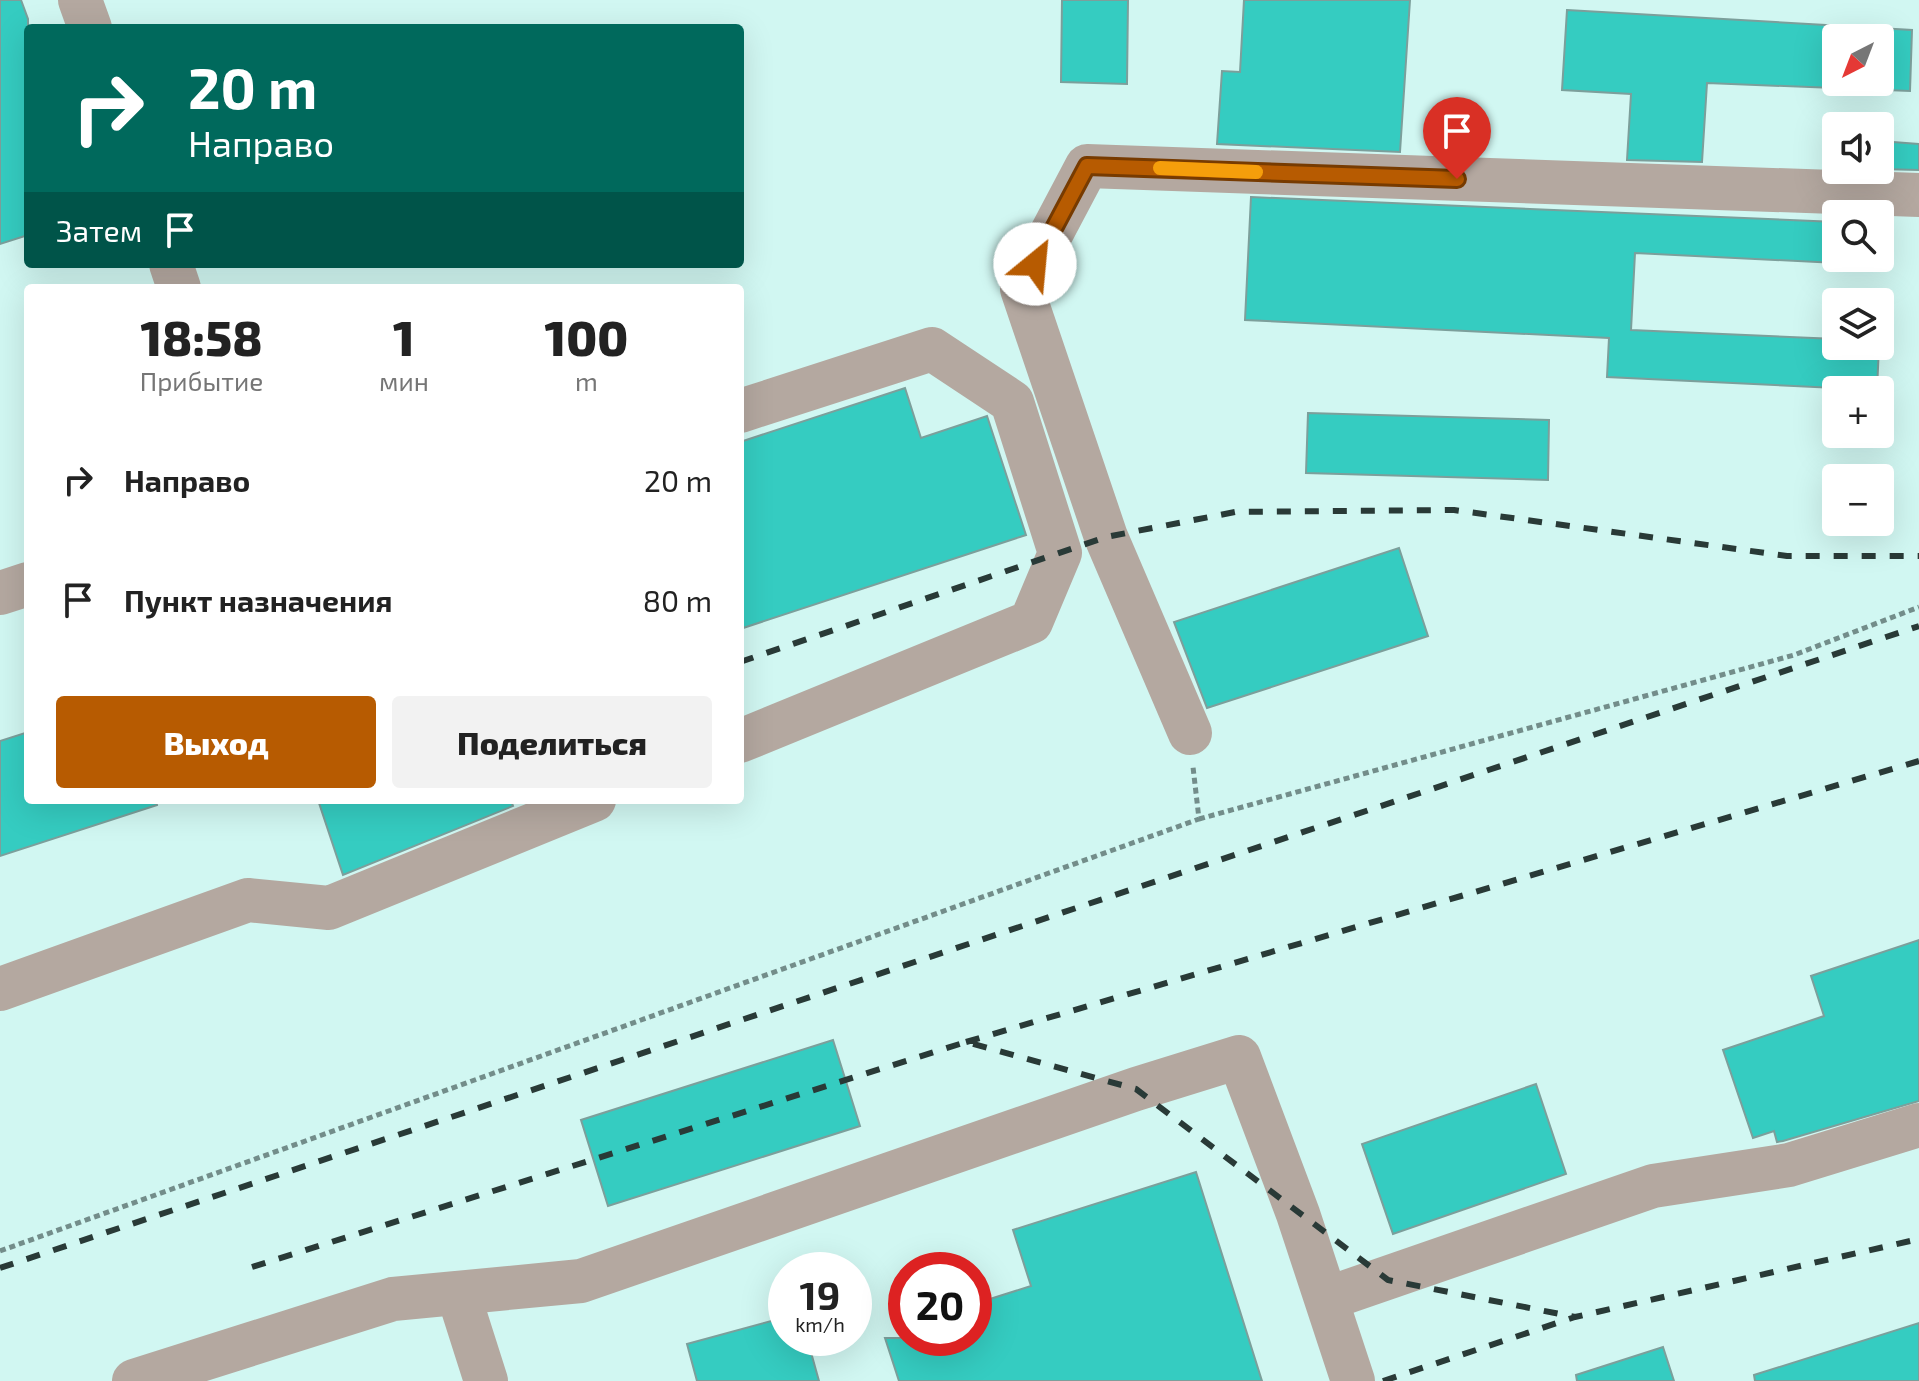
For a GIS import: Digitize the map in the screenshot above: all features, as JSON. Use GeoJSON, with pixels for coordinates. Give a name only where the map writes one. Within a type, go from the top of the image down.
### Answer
{"type":"FeatureCollection","features":[{"type":"Feature","properties":{"kind":"lane"},"geometry":{"type":"LineString","coordinates":[[80,0],[89,24]]}},
{"type":"Feature","properties":{"kind":"lane"},"geometry":{"type":"LineString","coordinates":[[1190,733],[1106,537],[1022,289],[1087,166],[1919,195]]}},
{"type":"Feature","properties":{"kind":"lane"},"geometry":{"type":"LineString","coordinates":[[744,410],[932,349],[1012,402],[1060,553],[1031,622],[744,739]]}},
{"type":"Feature","properties":{"kind":"lane"},"geometry":{"type":"LineString","coordinates":[[0,593],[24,585]]}},
{"type":"Feature","properties":{"kind":"lane"},"geometry":{"type":"LineString","coordinates":[[0,989],[248,900],[329,908],[584,804]]}},
{"type":"Feature","properties":{"kind":"lane"},"geometry":{"type":"LineString","coordinates":[[134,1381],[393,1299],[581,1281],[1136,1089],[1239,1057],[1353,1381]]}},
{"type":"Feature","properties":{"kind":"lane"},"geometry":{"type":"LineString","coordinates":[[1326,1299],[1653,1186],[1789,1165],[1919,1125]]}},
{"type":"Feature","properties":{"kind":"lane"},"geometry":{"type":"LineString","coordinates":[[458,1293],[486,1381]]}},
{"type":"Feature","properties":{"kind":"path"},"geometry":{"type":"LineString","coordinates":[[0,1251],[1199,819],[1794,655],[1919,607]]}},
{"type":"Feature","properties":{"kind":"path"},"geometry":{"type":"LineString","coordinates":[[1190,733],[1199,819]]}},
{"type":"Feature","properties":{"kind":"building"},"geometry":{"type":"Polygon","coordinates":[[[0,0],[21,0],[28,19],[28,24],[24,24],[24,236],[0,244],[0,0]]]}},
{"type":"Feature","properties":{"kind":"building"},"geometry":{"type":"Polygon","coordinates":[[[1062,0],[1128,0],[1127,84],[1061,82],[1062,0]]]}},
{"type":"Feature","properties":{"kind":"building"},"geometry":{"type":"Polygon","coordinates":[[[1244,0],[1410,0],[1400,152],[1217,144],[1222,71],[1240,72],[1244,0]]]}},
{"type":"Feature","properties":{"kind":"building"},"geometry":{"type":"Polygon","coordinates":[[[1567,10],[1822,25],[1822,88],[1707,83],[1702,162],[1627,160],[1631,94],[1562,90],[1567,10]]]}},
{"type":"Feature","properties":{"kind":"building"},"geometry":{"type":"Polygon","coordinates":[[[1894,29],[1912,30],[1910,91],[1894,90],[1894,29]]]}},
{"type":"Feature","properties":{"kind":"building"},"geometry":{"type":"Polygon","coordinates":[[[1894,142],[1919,144],[1919,170],[1894,169],[1894,142]]]}},
{"type":"Feature","properties":{"kind":"building"},"geometry":{"type":"Polygon","coordinates":[[[1251,197],[1822,221],[1822,262],[1635,253],[1631,330],[1822,338],[1822,360],[1878,360],[1878,376],[1822,376],[1822,387],[1607,377],[1609,338],[1245,320],[1251,197]]]}},
{"type":"Feature","properties":{"kind":"building"},"geometry":{"type":"Polygon","coordinates":[[[905,388],[921,438],[987,416],[1026,535],[744,628],[744,441],[905,388]]]}},
{"type":"Feature","properties":{"kind":"building"},"geometry":{"type":"Polygon","coordinates":[[[1308,413],[1549,420],[1548,480],[1306,473],[1308,413]]]}},
{"type":"Feature","properties":{"kind":"building"},"geometry":{"type":"Polygon","coordinates":[[[1399,548],[1428,636],[1207,708],[1174,622],[1399,548]]]}},
{"type":"Feature","properties":{"kind":"building"},"geometry":{"type":"Polygon","coordinates":[[[24,733],[24,804],[157,805],[0,856],[0,741],[24,733]]]}},
{"type":"Feature","properties":{"kind":"building"},"geometry":{"type":"Polygon","coordinates":[[[319,804],[512,804],[513,806],[343,875],[319,804]]]}},
{"type":"Feature","properties":{"kind":"building"},"geometry":{"type":"Polygon","coordinates":[[[1919,940],[1919,1101],[1783,1141],[1777,1142],[1774,1131],[1753,1138],[1723,1050],[1824,1016],[1811,976],[1919,940]]]}},
{"type":"Feature","properties":{"kind":"building"},"geometry":{"type":"Polygon","coordinates":[[[833,1040],[860,1126],[608,1206],[581,1120],[833,1040]]]}},
{"type":"Feature","properties":{"kind":"building"},"geometry":{"type":"Polygon","coordinates":[[[1536,1084],[1566,1174],[1393,1234],[1362,1144],[1536,1084]]]}},
{"type":"Feature","properties":{"kind":"building"},"geometry":{"type":"Polygon","coordinates":[[[1196,1172],[1262,1381],[899,1381],[891,1356],[992,1356],[992,1298],[1031,1286],[1013,1230],[1196,1172]]]}},
{"type":"Feature","properties":{"kind":"building"},"geometry":{"type":"Polygon","coordinates":[[[768,1322],[768,1356],[812,1356],[819,1381],[697,1381],[687,1344],[768,1322]]]}},
{"type":"Feature","properties":{"kind":"building"},"geometry":{"type":"Polygon","coordinates":[[[1919,1323],[1919,1381],[1755,1381],[1754,1375],[1919,1323]]]}},
{"type":"Feature","properties":{"kind":"building"},"geometry":{"type":"Polygon","coordinates":[[[1663,1347],[1674,1381],[1577,1381],[1576,1375],[1663,1347]]]}},
{"type":"Feature","properties":{"kind":"railway"},"geometry":{"type":"LineString","coordinates":[[744,661],[1106,537],[1235,512],[1454,510],[1787,556],[1919,556]]}},
{"type":"Feature","properties":{"kind":"railway"},"geometry":{"type":"LineString","coordinates":[[0,1268],[1919,626]]}},
{"type":"Feature","properties":{"kind":"railway"},"geometry":{"type":"LineString","coordinates":[[966,1042],[1919,761]]}},
{"type":"Feature","properties":{"kind":"railway"},"geometry":{"type":"LineString","coordinates":[[252,1267],[966,1042],[1136,1089],[1388,1280],[1575,1317]]}},
{"type":"Feature","properties":{"kind":"railway"},"geometry":{"type":"LineString","coordinates":[[1383,1381],[1575,1317],[1919,1239]]}},
{"type":"Feature","properties":{"kind":"slow traffic"},"geometry":{"type":"LineString","coordinates":[[1160,168],[1256,172]]}},
{"type":"Feature","properties":{"kind":"route"},"geometry":{"type":"LineString","coordinates":[[1035,264],[1087,166],[1457,179]]}}]}
